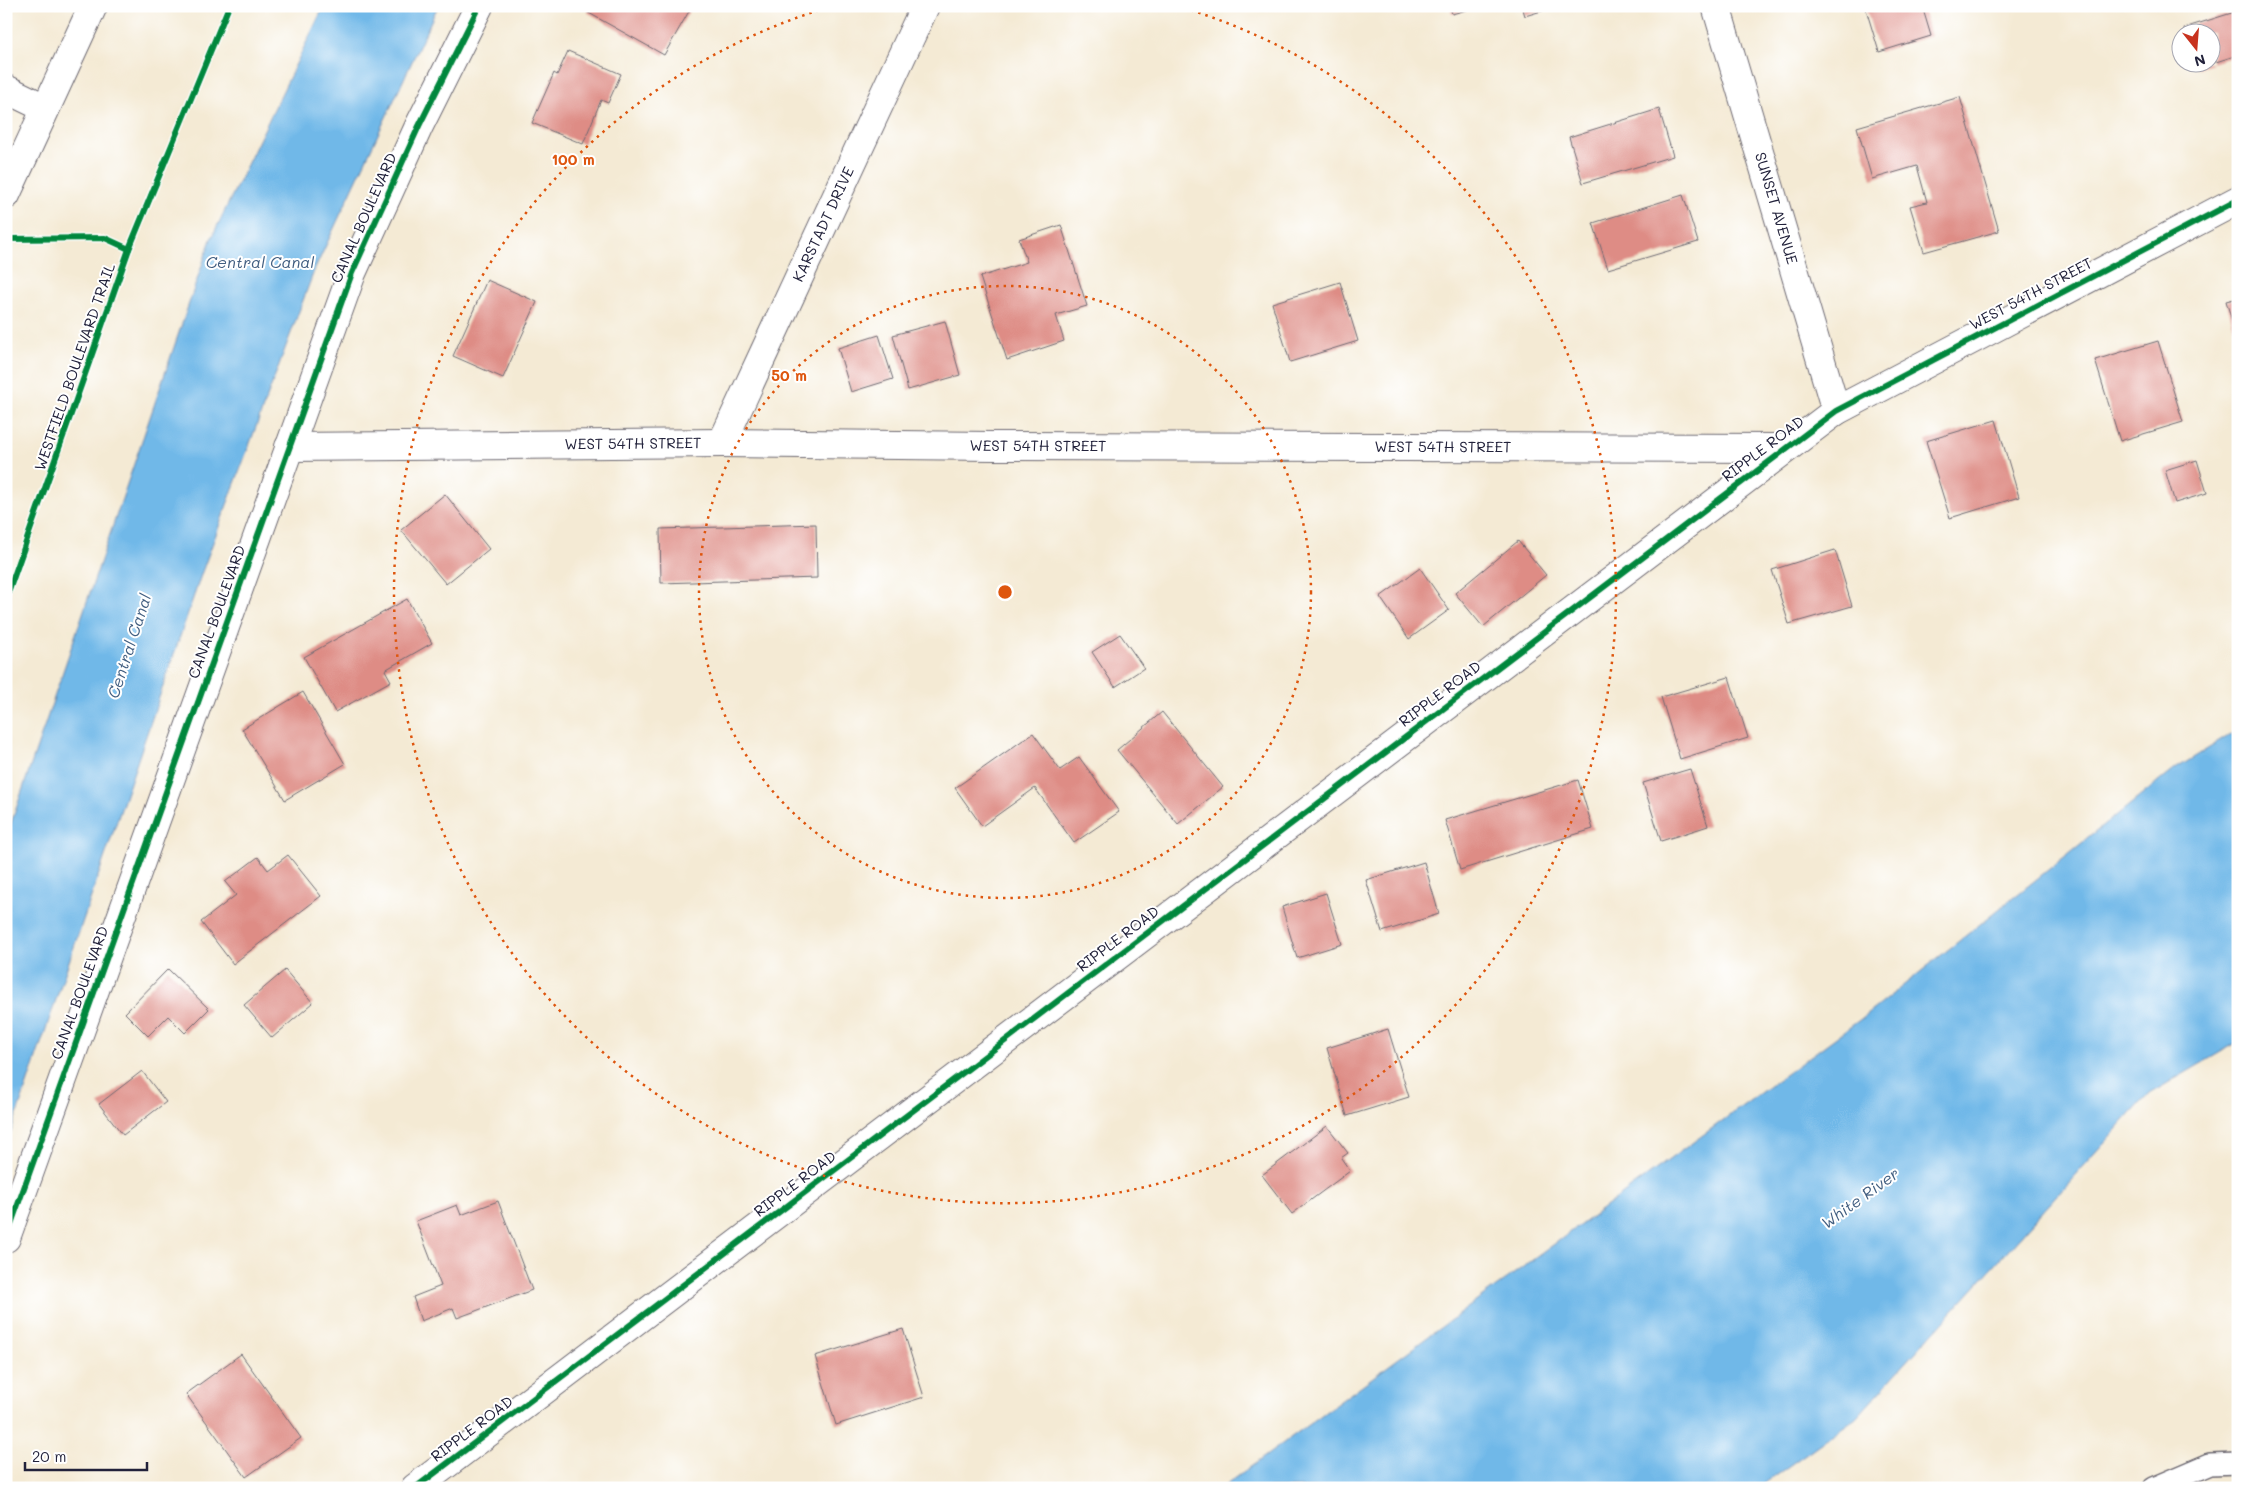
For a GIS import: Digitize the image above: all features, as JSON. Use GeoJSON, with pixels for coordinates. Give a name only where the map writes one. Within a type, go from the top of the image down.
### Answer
{"type":"FeatureCollection","features":[{"type":"Feature","properties":{"kind":"street"},"geometry":{"type":"LineString","coordinates":[[6,194],[93,6]]}},
{"type":"Feature","properties":{"kind":"street","name":"CANAL BOULEVARD"},"geometry":{"type":"LineString","coordinates":[[6,1238],[352,273],[415,134],[479,6]]}},
{"type":"Feature","properties":{"kind":"street","name":"KARSTADT DRIVE"},"geometry":{"type":"LineString","coordinates":[[722,443],[925,6]]}},
{"type":"Feature","properties":{"kind":"street","name":"SUNSET AVENUE"},"geometry":{"type":"LineString","coordinates":[[1716,6],[1836,410]]}},
{"type":"Feature","properties":{"kind":"street"},"geometry":{"type":"LineString","coordinates":[[6,89],[45,108]]}},
{"type":"Feature","properties":{"kind":"street","name":"WEST 54TH STREET"},"geometry":{"type":"LineString","coordinates":[[1836,410],[2238,200]]}},
{"type":"Feature","properties":{"kind":"street","name":"RIPPLE ROAD"},"geometry":{"type":"LineString","coordinates":[[415,1488],[1836,410]]}},
{"type":"Feature","properties":{"kind":"street","name":"WEST 54TH STREET"},"geometry":{"type":"LineString","coordinates":[[289,447],[722,443],[1012,446],[1786,448]]}},
{"type":"Feature","properties":{"kind":"lane"},"geometry":{"type":"LineString","coordinates":[[2154,1488],[2210,1464],[2238,1463]]}},
{"type":"Feature","properties":{"kind":"water","name":"Central Canal"},"geometry":{"type":"Polygon","coordinates":[[[324,6],[438,6],[314,271],[202,572],[6,1146],[6,838],[211,239],[324,6]]]}},
{"type":"Feature","properties":{"kind":"water","name":"White River"},"geometry":{"type":"Polygon","coordinates":[[[2238,730],[2238,1042],[2149,1094],[1857,1417],[1758,1488],[1222,1488],[1865,1016],[2172,771],[2238,730]]]}},
{"type":"Feature","properties":{"kind":"building"},"geometry":{"type":"Polygon","coordinates":[[[590,6],[692,6],[664,55],[587,12],[590,6]]]}},
{"type":"Feature","properties":{"kind":"building"},"geometry":{"type":"Polygon","coordinates":[[[1450,6],[1476,6],[1477,7],[1452,14],[1450,6]]]}},
{"type":"Feature","properties":{"kind":"building"},"geometry":{"type":"Polygon","coordinates":[[[1522,6],[1555,6],[1555,7],[1525,16],[1522,6]]]}},
{"type":"Feature","properties":{"kind":"building"},"geometry":{"type":"Polygon","coordinates":[[[1865,6],[1922,6],[1931,36],[1879,52],[1865,6]]]}},
{"type":"Feature","properties":{"kind":"building"},"geometry":{"type":"Polygon","coordinates":[[[2238,11],[2238,55],[2222,60],[2222,22],[2203,22],[2238,11]]]}},
{"type":"Feature","properties":{"kind":"building"},"geometry":{"type":"Polygon","coordinates":[[[568,51],[621,74],[608,103],[601,100],[583,144],[532,123],[554,73],[557,75],[568,51]]]}},
{"type":"Feature","properties":{"kind":"building"},"geometry":{"type":"Polygon","coordinates":[[[1960,97],[1999,231],[1924,252],[1910,206],[1927,202],[1917,166],[1872,179],[1857,127],[1960,97]]]}},
{"type":"Feature","properties":{"kind":"building"},"geometry":{"type":"Polygon","coordinates":[[[1659,109],[1673,156],[1583,183],[1569,137],[1659,109]]]}},
{"type":"Feature","properties":{"kind":"building"},"geometry":{"type":"Polygon","coordinates":[[[1683,195],[1698,242],[1608,269],[1593,223],[1683,195]]]}},
{"type":"Feature","properties":{"kind":"building"},"geometry":{"type":"Polygon","coordinates":[[[1061,225],[1087,306],[1056,315],[1064,341],[1007,360],[980,277],[1027,262],[1019,239],[1061,225]]]}},
{"type":"Feature","properties":{"kind":"building"},"geometry":{"type":"Polygon","coordinates":[[[487,280],[537,302],[503,378],[453,356],[487,280]]]}},
{"type":"Feature","properties":{"kind":"building"},"geometry":{"type":"Polygon","coordinates":[[[1340,282],[1358,341],[1290,362],[1272,303],[1340,282]]]}},
{"type":"Feature","properties":{"kind":"building"},"geometry":{"type":"Polygon","coordinates":[[[2238,298],[2238,337],[2237,337],[2226,301],[2238,298]]]}},
{"type":"Feature","properties":{"kind":"building"},"geometry":{"type":"Polygon","coordinates":[[[945,321],[960,375],[908,390],[893,335],[945,321]]]}},
{"type":"Feature","properties":{"kind":"building"},"geometry":{"type":"Polygon","coordinates":[[[879,335],[893,379],[851,392],[838,348],[879,335]]]}},
{"type":"Feature","properties":{"kind":"building"},"geometry":{"type":"Polygon","coordinates":[[[2158,341],[2183,422],[2120,441],[2095,360],[2158,341]]]}},
{"type":"Feature","properties":{"kind":"building"},"geometry":{"type":"Polygon","coordinates":[[[1996,420],[2019,497],[1950,518],[1926,441],[1996,420]]]}},
{"type":"Feature","properties":{"kind":"building"},"geometry":{"type":"Polygon","coordinates":[[[2197,460],[2207,493],[2175,503],[2165,470],[2197,460]]]}},
{"type":"Feature","properties":{"kind":"building"},"geometry":{"type":"Polygon","coordinates":[[[445,494],[489,549],[446,584],[401,530],[445,494]]]}},
{"type":"Feature","properties":{"kind":"building"},"geometry":{"type":"Polygon","coordinates":[[[816,524],[817,578],[661,583],[660,529],[816,524]]]}},
{"type":"Feature","properties":{"kind":"building"},"geometry":{"type":"Polygon","coordinates":[[[1518,541],[1546,575],[1483,627],[1455,593],[1518,541]]]}},
{"type":"Feature","properties":{"kind":"building"},"geometry":{"type":"Polygon","coordinates":[[[1835,550],[1852,606],[1789,624],[1772,570],[1835,550]]]}},
{"type":"Feature","properties":{"kind":"building"},"geometry":{"type":"Polygon","coordinates":[[[1420,568],[1449,610],[1409,639],[1380,597],[1420,568]]]}},
{"type":"Feature","properties":{"kind":"building"},"geometry":{"type":"Polygon","coordinates":[[[407,599],[432,643],[385,670],[391,681],[335,712],[304,657],[407,599]]]}},
{"type":"Feature","properties":{"kind":"building"},"geometry":{"type":"Polygon","coordinates":[[[1120,634],[1144,668],[1115,687],[1092,652],[1120,634]]]}},
{"type":"Feature","properties":{"kind":"building"},"geometry":{"type":"Polygon","coordinates":[[[1729,677],[1748,738],[1680,759],[1661,697],[1729,677]]]}},
{"type":"Feature","properties":{"kind":"building"},"geometry":{"type":"Polygon","coordinates":[[[303,692],[345,764],[285,800],[242,729],[303,692]]]}},
{"type":"Feature","properties":{"kind":"building"},"geometry":{"type":"Polygon","coordinates":[[[1162,712],[1223,787],[1178,824],[1117,750],[1162,712]]]}},
{"type":"Feature","properties":{"kind":"building"},"geometry":{"type":"Polygon","coordinates":[[[1033,733],[1060,770],[1079,757],[1119,812],[1074,843],[1035,788],[982,826],[955,788],[1033,733]]]}},
{"type":"Feature","properties":{"kind":"building"},"geometry":{"type":"Polygon","coordinates":[[[1690,769],[1708,826],[1661,841],[1643,783],[1690,769]]]}},
{"type":"Feature","properties":{"kind":"building"},"geometry":{"type":"Polygon","coordinates":[[[1578,780],[1593,829],[1460,870],[1445,820],[1578,780]]]}},
{"type":"Feature","properties":{"kind":"building"},"geometry":{"type":"Polygon","coordinates":[[[288,855],[321,896],[233,964],[201,922],[236,895],[225,882],[258,857],[268,870],[288,855]]]}},
{"type":"Feature","properties":{"kind":"building"},"geometry":{"type":"Polygon","coordinates":[[[1424,862],[1439,914],[1382,932],[1366,880],[1424,862]]]}},
{"type":"Feature","properties":{"kind":"building"},"geometry":{"type":"Polygon","coordinates":[[[1326,893],[1342,944],[1297,958],[1282,907],[1326,893]]]}},
{"type":"Feature","properties":{"kind":"building"},"geometry":{"type":"Polygon","coordinates":[[[168,969],[209,1009],[185,1033],[168,1016],[148,1036],[125,1013],[168,969]]]}},
{"type":"Feature","properties":{"kind":"building"},"geometry":{"type":"Polygon","coordinates":[[[285,970],[313,1003],[272,1038],[244,1005],[285,970]]]}},
{"type":"Feature","properties":{"kind":"building"},"geometry":{"type":"Polygon","coordinates":[[[1388,1029],[1409,1097],[1347,1116],[1327,1048],[1388,1029]]]}},
{"type":"Feature","properties":{"kind":"building"},"geometry":{"type":"Polygon","coordinates":[[[142,1071],[166,1102],[123,1135],[99,1104],[142,1071]]]}},
{"type":"Feature","properties":{"kind":"building"},"geometry":{"type":"Polygon","coordinates":[[[1327,1126],[1348,1153],[1341,1158],[1350,1171],[1292,1214],[1262,1175],[1327,1126]]]}},
{"type":"Feature","properties":{"kind":"building"},"geometry":{"type":"Polygon","coordinates":[[[498,1201],[532,1290],[457,1318],[453,1308],[421,1321],[413,1297],[441,1286],[416,1221],[457,1205],[461,1215],[498,1201]]]}},
{"type":"Feature","properties":{"kind":"building"},"geometry":{"type":"Polygon","coordinates":[[[903,1329],[924,1397],[836,1425],[815,1356],[903,1329]]]}},
{"type":"Feature","properties":{"kind":"building"},"geometry":{"type":"Polygon","coordinates":[[[241,1354],[301,1438],[246,1477],[186,1394],[241,1354]]]}},
{"type":"Feature","properties":{"kind":"cycle path","name":"WESTFIELD BOULEVARD TRAIL"},"geometry":{"type":"LineString","coordinates":[[6,599],[129,249],[229,6]]}},
{"type":"Feature","properties":{"kind":"cycle path"},"geometry":{"type":"LineString","coordinates":[[6,1238],[352,273],[419,126],[479,6]]}},
{"type":"Feature","properties":{"kind":"cycle path"},"geometry":{"type":"LineString","coordinates":[[415,1488],[1836,411],[2238,200]]}},
{"type":"Feature","properties":{"kind":"cycle path"},"geometry":{"type":"LineString","coordinates":[[6,239],[105,238],[129,249]]}}]}
